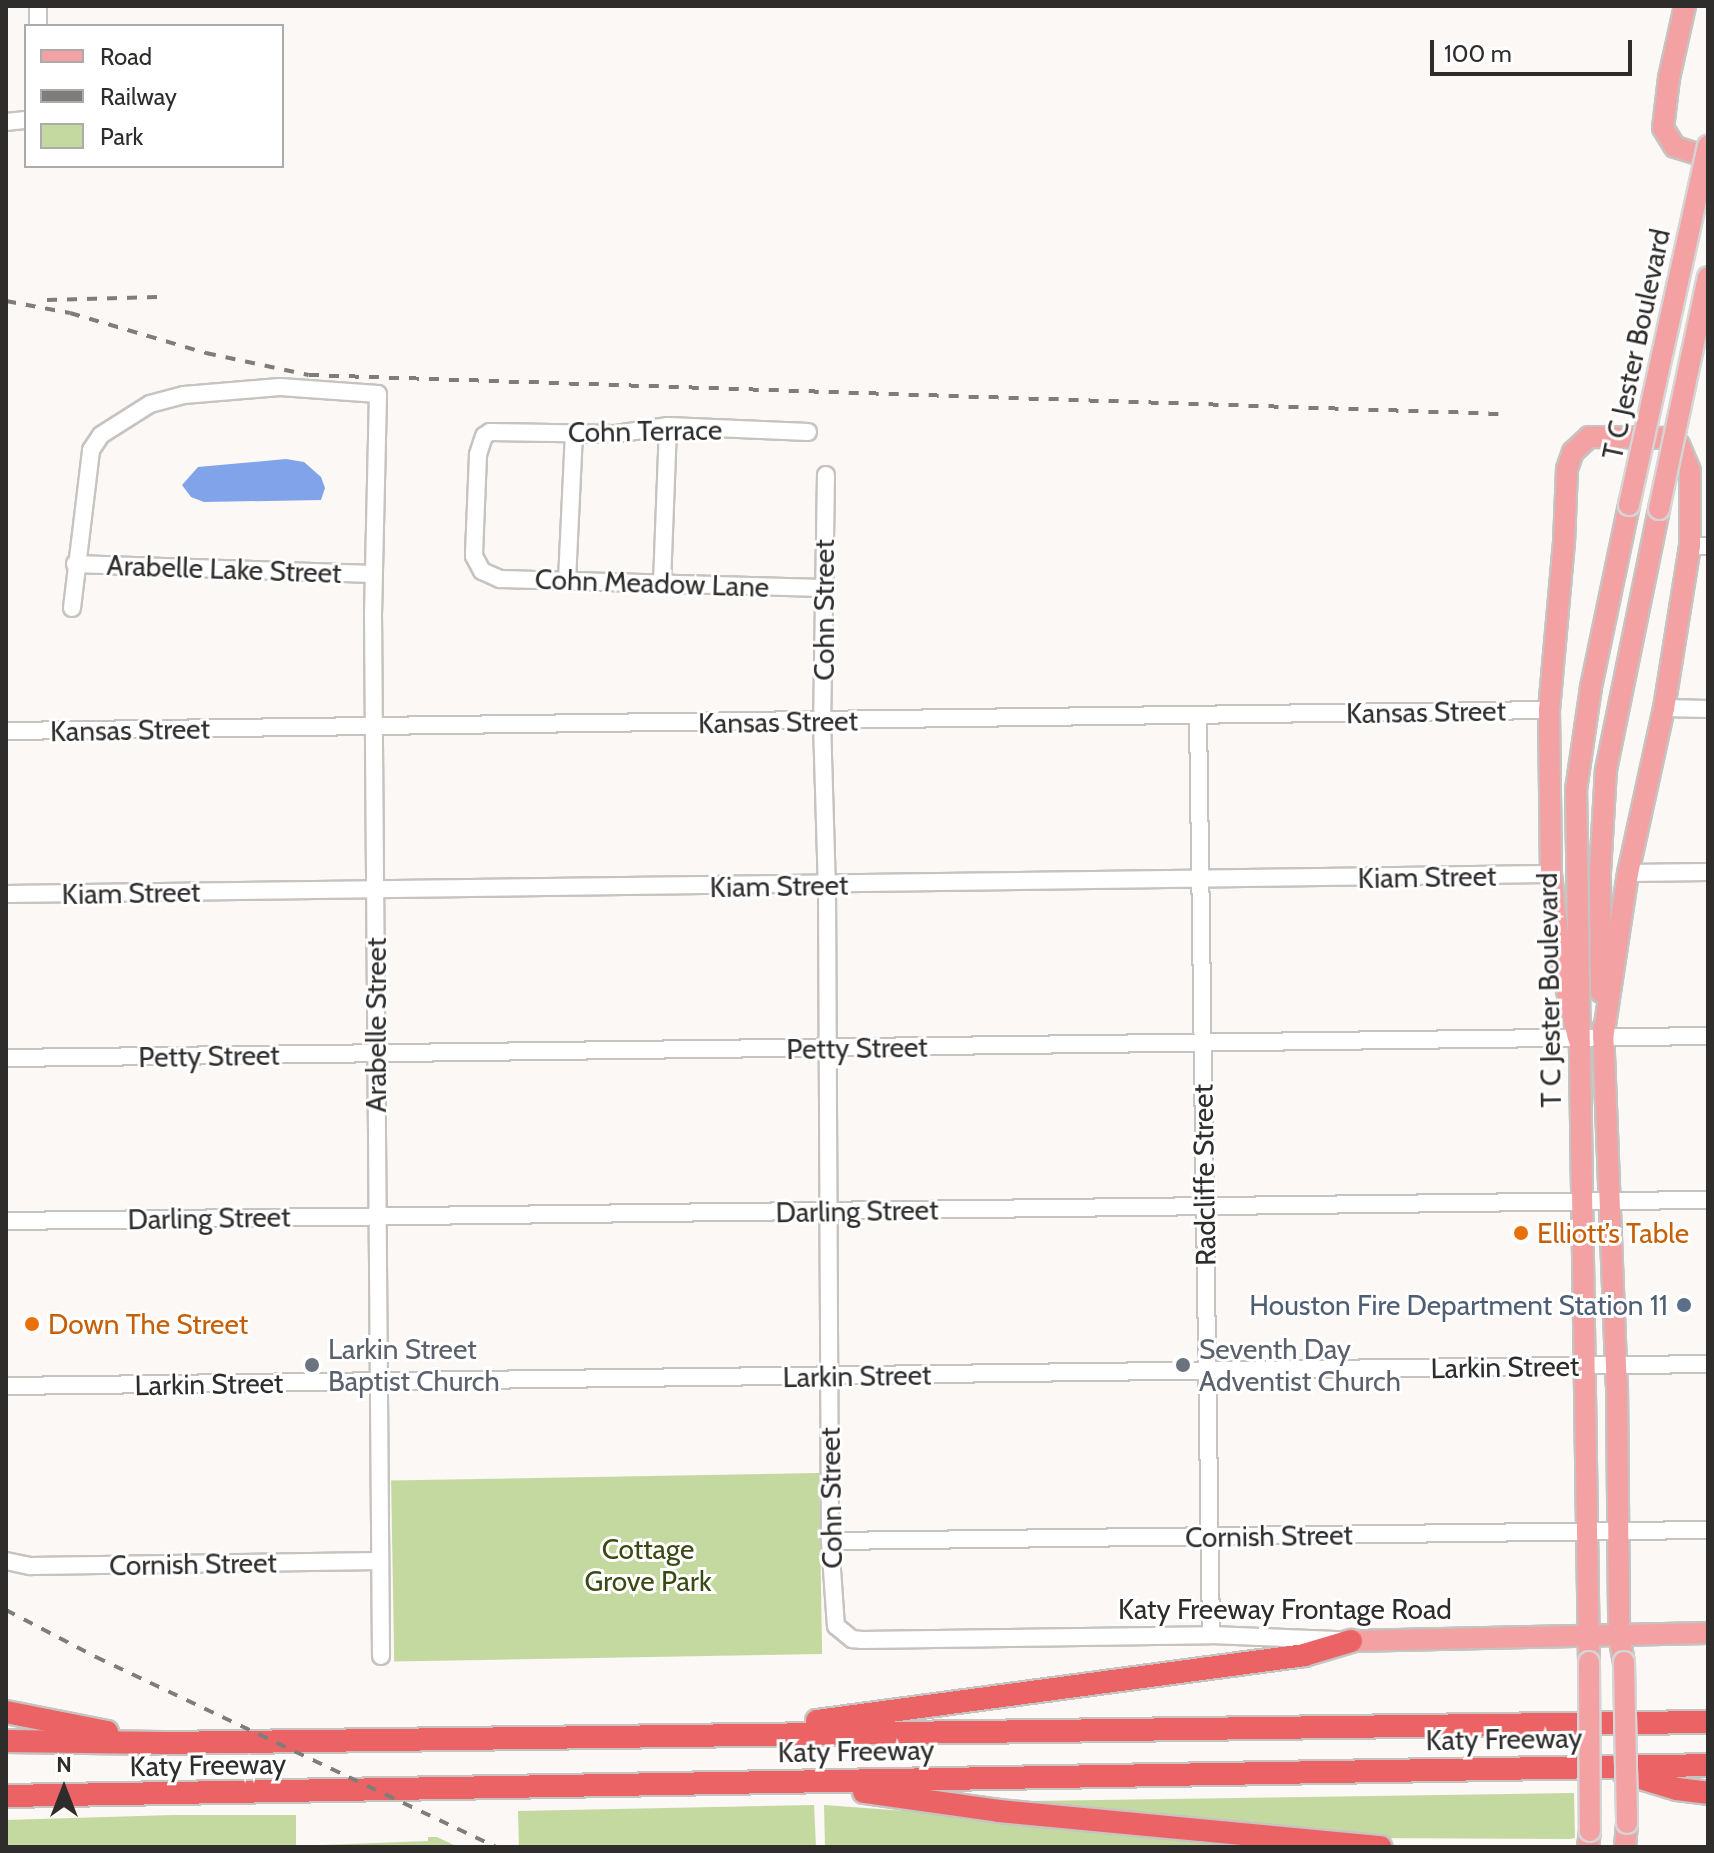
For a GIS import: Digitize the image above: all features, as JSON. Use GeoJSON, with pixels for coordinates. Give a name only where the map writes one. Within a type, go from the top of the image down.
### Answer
{"type":"FeatureCollection","features":[{"type":"Feature","properties":{"kind":"highway"},"geometry":{"type":"LineString","coordinates":[[728,1733],[1304,1655],[1351,1641]]}},
{"type":"Feature","properties":{"kind":"highway"},"geometry":{"type":"LineString","coordinates":[[6,1712],[163,1743]]}},
{"type":"Feature","properties":{"kind":"highway","name":"Katy Freeway"},"geometry":{"type":"LineString","coordinates":[[6,1741],[163,1743],[1708,1720]]}},
{"type":"Feature","properties":{"kind":"highway","name":"Katy Freeway"},"geometry":{"type":"LineString","coordinates":[[6,1796],[103,1797],[1708,1765]]}},
{"type":"Feature","properties":{"kind":"highway"},"geometry":{"type":"LineString","coordinates":[[1604,1767],[1677,1789],[1708,1793]]}},
{"type":"Feature","properties":{"kind":"highway"},"geometry":{"type":"LineString","coordinates":[[795,1782],[999,1811],[1380,1847]]}},
{"type":"Feature","properties":{"kind":"highway"},"geometry":{"type":"LineString","coordinates":[[6,1808],[103,1797]]}},
{"type":"Feature","properties":{"kind":"main road"},"geometry":{"type":"LineString","coordinates":[[1685,6],[1669,78],[1663,128],[1675,147],[1708,157]]}},
{"type":"Feature","properties":{"kind":"main road","name":"T C Jester Boulevard"},"geometry":{"type":"LineString","coordinates":[[1589,1839],[1589,1662],[1575,836],[1579,762],[1629,505],[1708,146]]}},
{"type":"Feature","properties":{"kind":"main road","name":"T C Jester Boulevard"},"geometry":{"type":"LineString","coordinates":[[1626,1840],[1624,1662],[1619,1635],[1616,1366],[1608,1203],[1600,873],[1606,770],[1708,277]]}},
{"type":"Feature","properties":{"kind":"main road"},"geometry":{"type":"LineString","coordinates":[[1578,1038],[1562,969],[1551,874],[1549,710],[1564,543],[1567,469],[1577,446],[1597,435],[1676,441],[1690,471],[1699,546],[1628,873],[1603,1038]]}},
{"type":"Feature","properties":{"kind":"main road"},"geometry":{"type":"LineString","coordinates":[[1581,1264],[1611,1256]]}},
{"type":"Feature","properties":{"kind":"main road","name":"Katy Freeway Frontage Road"},"geometry":{"type":"LineString","coordinates":[[1351,1641],[1708,1633]]}},
{"type":"Feature","properties":{"kind":"street","name":"Arabelle Street"},"geometry":{"type":"LineString","coordinates":[[75,564],[94,442],[150,404],[184,395],[280,387],[378,394],[373,574],[381,1656]]}},
{"type":"Feature","properties":{"kind":"street"},"geometry":{"type":"LineString","coordinates":[[662,583],[668,426]]}},
{"type":"Feature","properties":{"kind":"street","name":"Cohn Terrace"},"geometry":{"type":"LineString","coordinates":[[482,571],[474,556],[478,455],[484,436],[499,430],[615,434],[668,426],[808,432]]}},
{"type":"Feature","properties":{"kind":"street"},"geometry":{"type":"LineString","coordinates":[[567,581],[574,434]]}},
{"type":"Feature","properties":{"kind":"street","name":"Cohn Street"},"geometry":{"type":"LineString","coordinates":[[826,475],[822,722],[827,886],[830,1541],[833,1614],[840,1631],[852,1639],[862,1640]]}},
{"type":"Feature","properties":{"kind":"street","name":"Arabelle Lake Street"},"geometry":{"type":"LineString","coordinates":[[75,564],[373,574]]}},
{"type":"Feature","properties":{"kind":"street"},"geometry":{"type":"LineString","coordinates":[[72,608],[75,564]]}},
{"type":"Feature","properties":{"kind":"street","name":"Cohn Meadow Lane"},"geometry":{"type":"LineString","coordinates":[[482,571],[500,579],[823,588]]}},
{"type":"Feature","properties":{"kind":"street"},"geometry":{"type":"LineString","coordinates":[[1664,708],[1708,709]]}},
{"type":"Feature","properties":{"kind":"street","name":"Kansas Street"},"geometry":{"type":"LineString","coordinates":[[6,731],[1549,710]]}},
{"type":"Feature","properties":{"kind":"street","name":"Radcliffe Street"},"geometry":{"type":"LineString","coordinates":[[1198,715],[1211,1635]]}},
{"type":"Feature","properties":{"kind":"street"},"geometry":{"type":"LineString","coordinates":[[1628,873],[1708,872]]}},
{"type":"Feature","properties":{"kind":"street","name":"Kiam Street"},"geometry":{"type":"LineString","coordinates":[[6,894],[827,886],[1551,874]]}},
{"type":"Feature","properties":{"kind":"street","name":"Petty Street"},"geometry":{"type":"LineString","coordinates":[[6,1058],[1708,1036]]}},
{"type":"Feature","properties":{"kind":"street","name":"Darling Street"},"geometry":{"type":"LineString","coordinates":[[6,1221],[1708,1200]]}},
{"type":"Feature","properties":{"kind":"street","name":"Larkin Street"},"geometry":{"type":"LineString","coordinates":[[6,1386],[1708,1364]]}},
{"type":"Feature","properties":{"kind":"street","name":"Cornish Street"},"geometry":{"type":"LineString","coordinates":[[830,1541],[1708,1530]]}},
{"type":"Feature","properties":{"kind":"street","name":"Cornish Street"},"geometry":{"type":"LineString","coordinates":[[6,1561],[30,1566],[380,1561]]}},
{"type":"Feature","properties":{"kind":"street","name":"Katy Freeway Frontage Road"},"geometry":{"type":"LineString","coordinates":[[862,1640],[1211,1635],[1351,1641]]}},
{"type":"Feature","properties":{"kind":"green space","name":"Cottage Grove Park"},"geometry":{"type":"Polygon","coordinates":[[[819,1473],[822,1654],[394,1661],[391,1480],[819,1473]]]}},
{"type":"Feature","properties":{"kind":"green space"},"geometry":{"type":"Polygon","coordinates":[[[1574,1793],[1575,1838],[1569,1839],[1361,1838],[1030,1810],[1030,1801],[1574,1793]]]}},
{"type":"Feature","properties":{"kind":"green space"},"geometry":{"type":"Polygon","coordinates":[[[814,1805],[816,1847],[519,1847],[518,1811],[814,1805]]]}},
{"type":"Feature","properties":{"kind":"green space"},"geometry":{"type":"Polygon","coordinates":[[[824,1805],[1251,1841],[1250,1847],[825,1847],[824,1805]]]}},
{"type":"Feature","properties":{"kind":"green space"},"geometry":{"type":"Polygon","coordinates":[[[296,1815],[296,1846],[428,1841],[428,1837],[437,1837],[458,1847],[6,1847],[6,1820],[296,1815]]]}},
{"type":"Feature","properties":{"kind":"water"},"geometry":{"type":"Polygon","coordinates":[[[286,459],[304,462],[321,477],[325,488],[321,500],[204,502],[191,497],[182,485],[198,467],[286,459]]]}},
{"type":"Feature","properties":{"kind":"railway"},"geometry":{"type":"LineString","coordinates":[[47,300],[158,297]]}},
{"type":"Feature","properties":{"kind":"railway"},"geometry":{"type":"LineString","coordinates":[[6,301],[70,313],[206,353],[309,375],[1502,414]]}},
{"type":"Feature","properties":{"kind":"railway"},"geometry":{"type":"LineString","coordinates":[[6,1610],[96,1657],[497,1847]]}},
{"type":"Feature","properties":{"kind":"place","name":"Elliott’s Table"},"geometry":{"type":"Point","coordinates":[1521,1233]}},
{"type":"Feature","properties":{"kind":"place","name":"Houston Fire Department Station 11"},"geometry":{"type":"Point","coordinates":[1684,1305]}},
{"type":"Feature","properties":{"kind":"place","name":"Down The Street"},"geometry":{"type":"Point","coordinates":[32,1324]}},
{"type":"Feature","properties":{"kind":"place","name":"Larkin Street Baptist Church"},"geometry":{"type":"Point","coordinates":[312,1365]}},
{"type":"Feature","properties":{"kind":"place","name":"Seventh Day Adventist Church"},"geometry":{"type":"Point","coordinates":[1183,1365]}}]}
